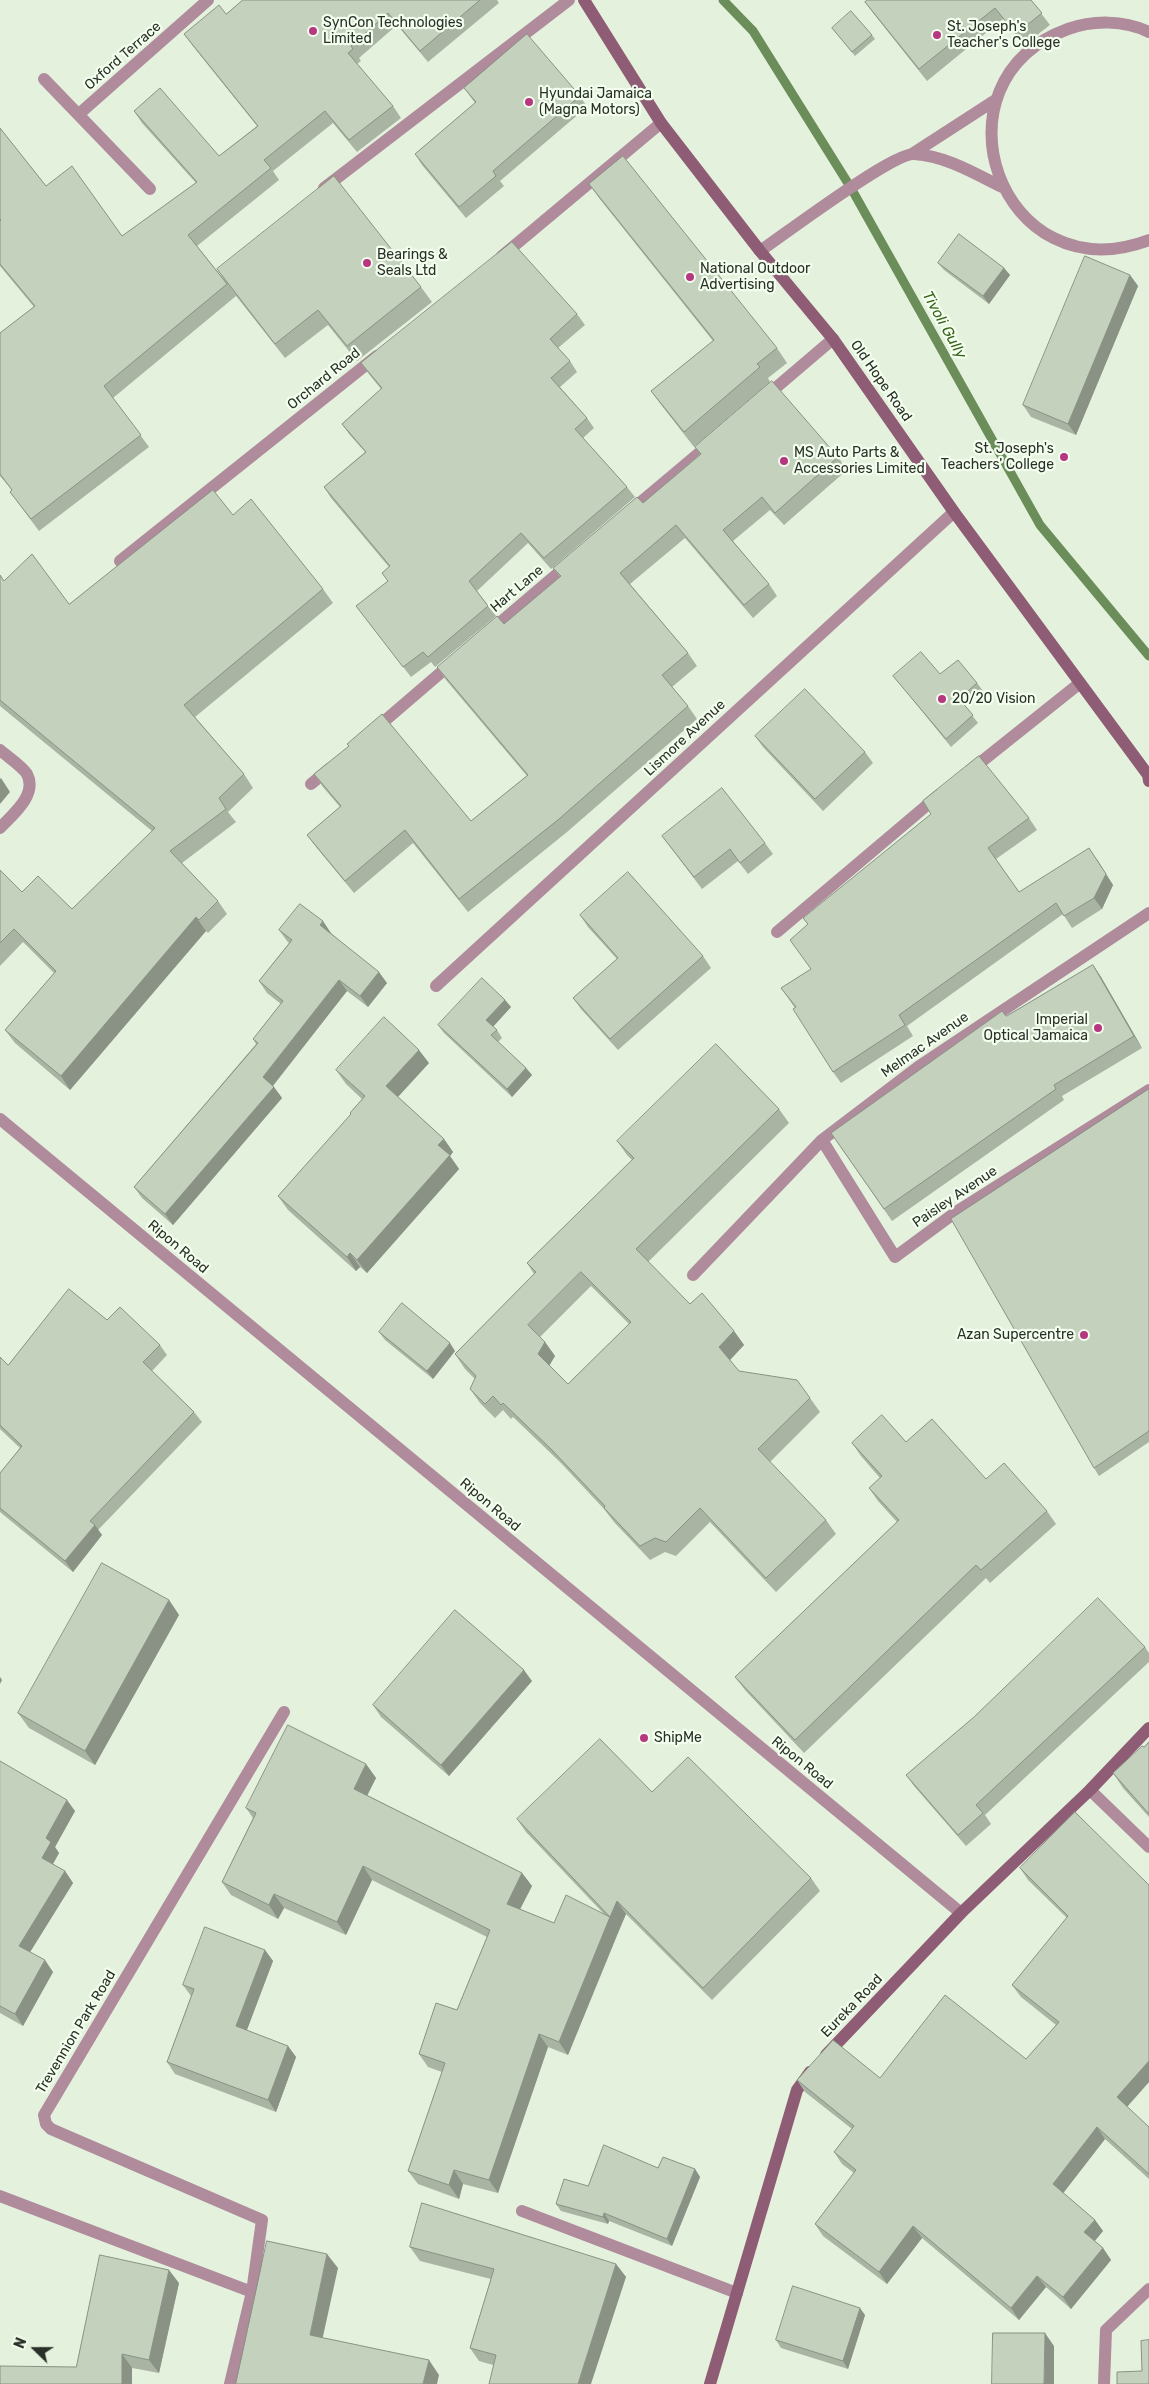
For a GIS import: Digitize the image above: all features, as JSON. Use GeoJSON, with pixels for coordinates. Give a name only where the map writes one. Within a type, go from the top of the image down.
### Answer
{"type":"FeatureCollection","features":[{"type":"Feature","properties":{"kind":"main road","name":"Old Hope Road"},"geometry":{"type":"LineString","coordinates":[[584,0],[661,123],[760,251],[833,339],[954,512],[1149,775],[1149,781]]}},
{"type":"Feature","properties":{"kind":"main road","name":"Eureka Road"},"geometry":{"type":"LineString","coordinates":[[710,2384],[797,2090],[802,2080],[962,1913],[1090,1790],[1149,1728]]}},
{"type":"Feature","properties":{"kind":"street","name":"Oxford Terrace"},"geometry":{"type":"LineString","coordinates":[[79,114],[208,0]]}},
{"type":"Feature","properties":{"kind":"street"},"geometry":{"type":"LineString","coordinates":[[313,196],[569,0]]}},
{"type":"Feature","properties":{"kind":"street"},"geometry":{"type":"LineString","coordinates":[[1149,32],[1120,24],[1098,23],[1076,26],[1036,45],[1020,60],[1007,79],[997,99],[992,121],[991,144],[995,166],[1002,187],[1014,206],[1030,222],[1048,235],[1068,244],[1089,249],[1111,250],[1133,246],[1149,240]]}},
{"type":"Feature","properties":{"kind":"street"},"geometry":{"type":"LineString","coordinates":[[44,79],[150,189]]}},
{"type":"Feature","properties":{"kind":"street"},"geometry":{"type":"LineString","coordinates":[[760,251],[872,173],[912,154],[997,99]]}},
{"type":"Feature","properties":{"kind":"street"},"geometry":{"type":"LineString","coordinates":[[491,265],[661,123]]}},
{"type":"Feature","properties":{"kind":"street"},"geometry":{"type":"LineString","coordinates":[[912,154],[947,160],[1002,187]]}},
{"type":"Feature","properties":{"kind":"street"},"geometry":{"type":"LineString","coordinates":[[758,404],[833,339]]}},
{"type":"Feature","properties":{"kind":"street","name":"Orchard Road"},"geometry":{"type":"LineString","coordinates":[[120,562],[391,345]]}},
{"type":"Feature","properties":{"kind":"street"},"geometry":{"type":"LineString","coordinates":[[621,520],[720,436]]}},
{"type":"Feature","properties":{"kind":"street","name":"Lismore Avenue"},"geometry":{"type":"LineString","coordinates":[[436,986],[954,512]]}},
{"type":"Feature","properties":{"kind":"street","name":"Hart Lane"},"geometry":{"type":"LineString","coordinates":[[477,642],[583,552]]}},
{"type":"Feature","properties":{"kind":"street"},"geometry":{"type":"LineString","coordinates":[[364,739],[462,655]]}},
{"type":"Feature","properties":{"kind":"street"},"geometry":{"type":"LineString","coordinates":[[777,932],[956,782],[1080,683]]}},
{"type":"Feature","properties":{"kind":"street"},"geometry":{"type":"LineString","coordinates":[[0,750],[27,774],[30,789],[23,803],[0,828]]}},
{"type":"Feature","properties":{"kind":"street"},"geometry":{"type":"LineString","coordinates":[[311,784],[341,758]]}},
{"type":"Feature","properties":{"kind":"street","name":"Melmac Avenue"},"geometry":{"type":"LineString","coordinates":[[693,1275],[822,1140],[918,1067],[1149,913]]}},
{"type":"Feature","properties":{"kind":"street","name":"Paisley Avenue"},"geometry":{"type":"LineString","coordinates":[[822,1140],[895,1257],[956,1212],[1149,1090]]}},
{"type":"Feature","properties":{"kind":"street","name":"Ripon Road"},"geometry":{"type":"LineString","coordinates":[[0,1119],[962,1913]]}},
{"type":"Feature","properties":{"kind":"street","name":"Trevennion Park Road"},"geometry":{"type":"LineString","coordinates":[[230,2384],[252,2292],[262,2220],[51,2130],[46,2124],[44,2114],[284,1712]]}},
{"type":"Feature","properties":{"kind":"street"},"geometry":{"type":"LineString","coordinates":[[1090,1790],[1149,1847]]}},
{"type":"Feature","properties":{"kind":"street"},"geometry":{"type":"LineString","coordinates":[[0,2196],[252,2292]]}},
{"type":"Feature","properties":{"kind":"street"},"geometry":{"type":"LineString","coordinates":[[522,2211],[737,2293]]}},
{"type":"Feature","properties":{"kind":"street"},"geometry":{"type":"LineString","coordinates":[[1104,2384],[1106,2330],[1149,2288]]}},
{"type":"Feature","properties":{"kind":"building"},"geometry":{"type":"Polygon","coordinates":[[[243,0],[480,0],[420,51],[388,13],[351,46],[353,49],[348,53],[393,106],[349,140],[325,111],[264,160],[271,168],[188,235],[227,284],[104,386],[141,435],[31,519],[10,492],[12,490],[0,474],[0,333],[35,306],[0,264],[0,128],[46,186],[72,166],[122,236],[197,182],[134,111],[160,88],[219,156],[258,126],[184,34],[219,5],[226,14],[243,0]]]}},
{"type":"Feature","properties":{"kind":"building","name":"St. Joseph's Teacher's College"},"geometry":{"type":"Polygon","coordinates":[[[868,0],[1031,0],[1042,13],[1016,34],[995,8],[919,69],[865,2],[868,0]]]}},
{"type":"Feature","properties":{"kind":"building"},"geometry":{"type":"Polygon","coordinates":[[[851,11],[872,35],[852,52],[832,28],[851,11]]]}},
{"type":"Feature","properties":{"kind":"building"},"geometry":{"type":"Polygon","coordinates":[[[527,34],[580,96],[493,171],[496,176],[459,207],[415,154],[476,102],[464,88],[527,34]]]}},
{"type":"Feature","properties":{"kind":"building","name":"National Outdoor Advertising"},"geometry":{"type":"Polygon","coordinates":[[[623,156],[777,348],[757,364],[760,367],[684,432],[651,391],[714,340],[589,184],[623,156]]]}},
{"type":"Feature","properties":{"kind":"building"},"geometry":{"type":"Polygon","coordinates":[[[334,176],[421,287],[347,346],[318,310],[275,344],[217,269],[334,176]]]}},
{"type":"Feature","properties":{"kind":"building"},"geometry":{"type":"Polygon","coordinates":[[[959,234],[1004,268],[983,296],[938,263],[959,234]]]}},
{"type":"Feature","properties":{"kind":"building"},"geometry":{"type":"Polygon","coordinates":[[[512,242],[577,314],[550,339],[570,361],[551,378],[587,418],[575,429],[627,487],[544,558],[521,533],[469,581],[488,606],[428,657],[423,652],[403,667],[356,606],[388,581],[382,573],[390,566],[324,487],[366,452],[342,424],[382,388],[361,363],[512,242]]]}},
{"type":"Feature","properties":{"kind":"building"},"geometry":{"type":"Polygon","coordinates":[[[1085,256],[1130,275],[1068,424],[1023,405],[1085,256]]]}},
{"type":"Feature","properties":{"kind":"building"},"geometry":{"type":"Polygon","coordinates":[[[772,381],[838,457],[775,513],[762,497],[723,530],[769,584],[744,605],[676,525],[620,573],[688,653],[662,675],[688,706],[559,819],[459,899],[405,830],[345,881],[307,835],[341,806],[314,774],[349,746],[347,744],[382,714],[471,821],[528,775],[437,667],[497,616],[504,624],[561,576],[553,568],[637,497],[643,503],[701,454],[695,447],[772,381]]]}},
{"type":"Feature","properties":{"kind":"building"},"geometry":{"type":"Polygon","coordinates":[[[213,490],[233,515],[251,499],[323,589],[184,705],[244,774],[219,798],[226,809],[170,851],[218,901],[199,920],[196,917],[61,1076],[5,1030],[56,971],[14,929],[0,943],[0,870],[22,892],[38,876],[72,909],[155,828],[0,700],[0,575],[4,581],[32,554],[69,604],[213,490]]]}},
{"type":"Feature","properties":{"kind":"building","name":"20/20 Vision"},"geometry":{"type":"Polygon","coordinates":[[[921,652],[940,674],[958,660],[977,683],[959,699],[973,715],[946,739],[893,676],[921,652]]]}},
{"type":"Feature","properties":{"kind":"building"},"geometry":{"type":"Polygon","coordinates":[[[805,689],[865,752],[815,799],[755,736],[805,689]]]}},
{"type":"Feature","properties":{"kind":"building"},"geometry":{"type":"Polygon","coordinates":[[[979,756],[1029,818],[988,848],[1019,892],[1089,848],[1106,874],[1094,898],[1064,916],[1056,903],[899,1015],[905,1025],[833,1072],[793,1009],[796,1007],[781,988],[811,969],[790,940],[808,924],[803,918],[931,814],[923,801],[979,756]]]}},
{"type":"Feature","properties":{"kind":"building"},"geometry":{"type":"Polygon","coordinates":[[[722,788],[765,843],[740,863],[730,849],[694,877],[662,836],[722,788]]]}},
{"type":"Feature","properties":{"kind":"building"},"geometry":{"type":"Polygon","coordinates":[[[628,872],[703,956],[610,1039],[573,998],[618,958],[580,915],[628,872]]]}},
{"type":"Feature","properties":{"kind":"building"},"geometry":{"type":"Polygon","coordinates":[[[300,904],[323,921],[320,925],[379,972],[360,996],[339,980],[263,1077],[274,1087],[165,1214],[134,1187],[258,1043],[253,1039],[283,1001],[259,981],[292,940],[279,930],[300,904]]]}},
{"type":"Feature","properties":{"kind":"building"},"geometry":{"type":"Polygon","coordinates":[[[1093,965],[1134,1036],[1054,1085],[1056,1089],[884,1209],[831,1133],[1002,1011],[1006,1016],[1093,965]]]}},
{"type":"Feature","properties":{"kind":"building"},"geometry":{"type":"Polygon","coordinates":[[[482,978],[505,1000],[486,1020],[497,1030],[491,1035],[526,1068],[507,1089],[438,1025],[482,978]]]}},
{"type":"Feature","properties":{"kind":"building"},"geometry":{"type":"Polygon","coordinates":[[[384,1017],[419,1050],[386,1086],[444,1139],[438,1145],[450,1155],[357,1260],[350,1253],[347,1257],[278,1196],[365,1096],[336,1070],[384,1017]]]}},
{"type":"Feature","properties":{"kind":"building"},"geometry":{"type":"Polygon","coordinates":[[[716,1044],[779,1109],[636,1249],[690,1304],[702,1293],[734,1331],[719,1347],[739,1371],[797,1380],[810,1398],[758,1449],[826,1520],[766,1578],[700,1508],[666,1542],[655,1538],[640,1546],[551,1449],[503,1403],[501,1405],[493,1396],[485,1404],[470,1389],[476,1376],[455,1354],[536,1272],[527,1263],[634,1158],[617,1141],[716,1044]],[[581,1272],[528,1325],[545,1342],[538,1354],[568,1384],[631,1322],[581,1272]]]}},
{"type":"Feature","properties":{"kind":"building","name":"Azan Supercentre"},"geometry":{"type":"Polygon","coordinates":[[[1149,1089],[1149,1431],[1094,1468],[951,1219],[1149,1089]]]}},
{"type":"Feature","properties":{"kind":"building"},"geometry":{"type":"Polygon","coordinates":[[[69,1289],[107,1320],[120,1307],[160,1345],[143,1362],[194,1412],[90,1521],[95,1525],[65,1561],[0,1508],[0,1473],[22,1446],[0,1425],[0,1357],[8,1365],[69,1289]]]}},
{"type":"Feature","properties":{"kind":"building"},"geometry":{"type":"Polygon","coordinates":[[[402,1303],[450,1343],[427,1371],[379,1332],[402,1303]]]}},
{"type":"Feature","properties":{"kind":"building"},"geometry":{"type":"Polygon","coordinates":[[[882,1415],[906,1442],[932,1419],[986,1479],[1004,1463],[1047,1511],[981,1570],[976,1565],[795,1740],[735,1677],[899,1520],[869,1488],[882,1476],[852,1443],[882,1415]]]}},
{"type":"Feature","properties":{"kind":"building"},"geometry":{"type":"Polygon","coordinates":[[[102,1563],[169,1600],[85,1751],[18,1713],[102,1563]]]}},
{"type":"Feature","properties":{"kind":"building"},"geometry":{"type":"Polygon","coordinates":[[[1098,1598],[1145,1647],[976,1805],[983,1813],[958,1835],[906,1775],[974,1717],[1098,1598]]]}},
{"type":"Feature","properties":{"kind":"building"},"geometry":{"type":"Polygon","coordinates":[[[455,1610],[524,1670],[441,1765],[373,1705],[455,1610]]]}},
{"type":"Feature","properties":{"kind":"building"},"geometry":{"type":"Polygon","coordinates":[[[288,1725],[366,1764],[354,1789],[522,1873],[507,1904],[554,1923],[566,1895],[610,1917],[559,2042],[539,2034],[489,2180],[454,2170],[449,2185],[408,2171],[445,2063],[419,2054],[436,2003],[457,2010],[490,1930],[363,1866],[337,1922],[274,1894],[269,1905],[222,1882],[256,1813],[246,1808],[288,1725]]]}},
{"type":"Feature","properties":{"kind":"building"},"geometry":{"type":"Polygon","coordinates":[[[600,1739],[652,1792],[688,1757],[811,1878],[703,1988],[617,1901],[610,1917],[517,1819],[600,1739]]]}},
{"type":"Feature","properties":{"kind":"building"},"geometry":{"type":"Polygon","coordinates":[[[1149,1742],[1149,1814],[1113,1773],[1142,1746],[1144,1747],[1149,1742]]]}},
{"type":"Feature","properties":{"kind":"building"},"geometry":{"type":"Polygon","coordinates":[[[0,1761],[67,1800],[46,1838],[51,1842],[42,1858],[65,1871],[19,1946],[45,1960],[15,2014],[0,2006],[0,1761]]]}},
{"type":"Feature","properties":{"kind":"building"},"geometry":{"type":"Polygon","coordinates":[[[1075,1812],[1149,1885],[1149,2061],[1117,2097],[1149,2127],[1149,2174],[1097,2127],[1053,2184],[1095,2220],[1084,2232],[1103,2248],[1063,2297],[1037,2276],[1011,2308],[913,2226],[879,2272],[815,2224],[856,2170],[834,2152],[854,2126],[797,2080],[833,2040],[880,2078],[945,1995],[1026,2059],[1059,2022],[1012,1985],[1068,1916],[1020,1868],[1075,1812]]]}},
{"type":"Feature","properties":{"kind":"building"},"geometry":{"type":"Polygon","coordinates":[[[205,1927],[265,1950],[236,2026],[288,2046],[268,2100],[167,2062],[194,1989],[183,1985],[205,1927]]]}},
{"type":"Feature","properties":{"kind":"building"},"geometry":{"type":"Polygon","coordinates":[[[604,2145],[658,2168],[663,2157],[695,2169],[667,2239],[604,2213],[603,2217],[556,2204],[564,2179],[588,2186],[604,2145]]]}},
{"type":"Feature","properties":{"kind":"building"},"geometry":{"type":"Polygon","coordinates":[[[422,2203],[616,2264],[578,2384],[489,2384],[496,2355],[470,2348],[494,2269],[410,2247],[422,2203]]]}},
{"type":"Feature","properties":{"kind":"building"},"geometry":{"type":"Polygon","coordinates":[[[267,2241],[327,2254],[310,2335],[429,2360],[423,2384],[236,2384],[267,2241]]]}},
{"type":"Feature","properties":{"kind":"building"},"geometry":{"type":"Polygon","coordinates":[[[100,2255],[169,2270],[149,2360],[122,2354],[122,2384],[0,2384],[0,2366],[76,2367],[100,2255]]]}},
{"type":"Feature","properties":{"kind":"building"},"geometry":{"type":"Polygon","coordinates":[[[793,2286],[860,2308],[843,2361],[776,2340],[793,2286]]]}},
{"type":"Feature","properties":{"kind":"building"},"geometry":{"type":"Polygon","coordinates":[[[993,2333],[1045,2333],[1044,2384],[992,2384],[993,2333]]]}},
{"type":"Feature","properties":{"kind":"building"},"geometry":{"type":"Polygon","coordinates":[[[1149,2340],[1149,2384],[1117,2384],[1117,2372],[1142,2371],[1141,2341],[1149,2340]]]}},
{"type":"Feature","properties":{"kind":"waterway","name":"Tivoli Gully"},"geometry":{"type":"LineString","coordinates":[[723,0],[753,31],[851,188],[1040,525],[1149,656]]}},
{"type":"Feature","properties":{"kind":"place","name":"SynCon Technologies Limited"},"geometry":{"type":"Point","coordinates":[313,31]}},
{"type":"Feature","properties":{"kind":"place","name":"St. Joseph's Teacher's College"},"geometry":{"type":"Point","coordinates":[937,35]}},
{"type":"Feature","properties":{"kind":"place","name":"Hyundai Jamaica (Magna Motors)"},"geometry":{"type":"Point","coordinates":[529,102]}},
{"type":"Feature","properties":{"kind":"place","name":"Bearings & Seals Ltd"},"geometry":{"type":"Point","coordinates":[367,263]}},
{"type":"Feature","properties":{"kind":"place","name":"National Outdoor Advertising"},"geometry":{"type":"Point","coordinates":[690,277]}},
{"type":"Feature","properties":{"kind":"place","name":"St. Joseph's Teachers' College"},"geometry":{"type":"Point","coordinates":[1064,457]}},
{"type":"Feature","properties":{"kind":"place","name":"MS Auto Parts & Accessories Limited"},"geometry":{"type":"Point","coordinates":[784,461]}},
{"type":"Feature","properties":{"kind":"place","name":"20/20 Vision"},"geometry":{"type":"Point","coordinates":[942,699]}},
{"type":"Feature","properties":{"kind":"place","name":"Imperial Optical Jamaica"},"geometry":{"type":"Point","coordinates":[1098,1028]}},
{"type":"Feature","properties":{"kind":"place","name":"Azan Supercentre"},"geometry":{"type":"Point","coordinates":[1084,1335]}},
{"type":"Feature","properties":{"kind":"place","name":"ShipMe"},"geometry":{"type":"Point","coordinates":[644,1738]}}]}
